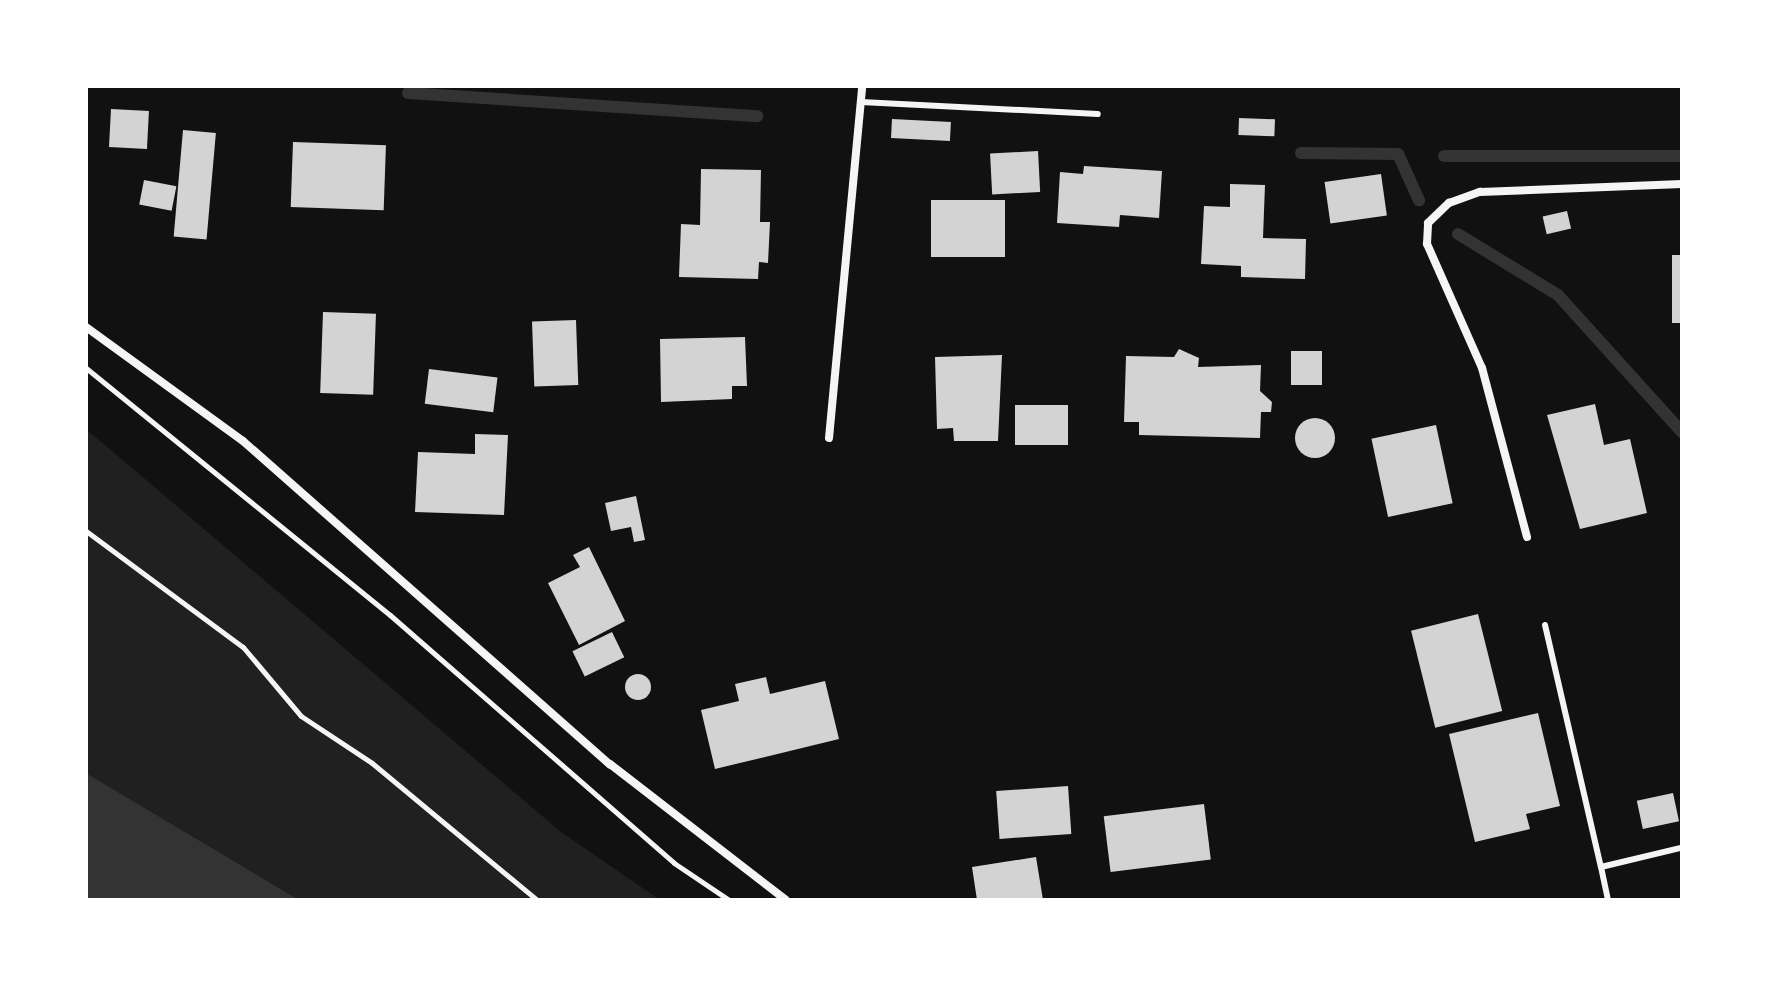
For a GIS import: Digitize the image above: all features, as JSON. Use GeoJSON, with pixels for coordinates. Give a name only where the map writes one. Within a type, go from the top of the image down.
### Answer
{"type":"FeatureCollection","features":[{"type":"Feature","properties":{"kind":"street"},"geometry":{"type":"LineString","coordinates":[[829,438],[862,86]]}},
{"type":"Feature","properties":{"kind":"street"},"geometry":{"type":"LineString","coordinates":[[1527,537],[1482,368],[1427,244],[1428,223],[1449,203],[1480,192],[1682,184]]}},
{"type":"Feature","properties":{"kind":"street"},"geometry":{"type":"LineString","coordinates":[[86,327],[243,441],[610,764],[786,900]]}},
{"type":"Feature","properties":{"kind":"lane"},"geometry":{"type":"LineString","coordinates":[[861,102],[1098,114]]}},
{"type":"Feature","properties":{"kind":"lane"},"geometry":{"type":"LineString","coordinates":[[1545,625],[1608,900]]}},
{"type":"Feature","properties":{"kind":"lane"},"geometry":{"type":"LineString","coordinates":[[1601,867],[1680,848]]}},
{"type":"Feature","properties":{"kind":"path"},"geometry":{"type":"LineString","coordinates":[[86,368],[390,615],[674,863],[729,900]]}},
{"type":"Feature","properties":{"kind":"path"},"geometry":{"type":"LineString","coordinates":[[86,531],[243,647],[301,716],[372,763],[537,900]]}},
{"type":"Feature","properties":{"kind":"shaded area"},"geometry":{"type":"Polygon","coordinates":[[[86,429],[561,832],[660,900],[299,900],[86,773],[86,429]]]}},
{"type":"Feature","properties":{"kind":"shaded area"},"geometry":{"type":"Polygon","coordinates":[[[86,773],[299,900],[86,900],[86,773]]]}},
{"type":"Feature","properties":{"kind":"building"},"geometry":{"type":"Polygon","coordinates":[[[111,109],[149,111],[147,149],[109,147],[111,109]]]}},
{"type":"Feature","properties":{"kind":"building"},"geometry":{"type":"Polygon","coordinates":[[[1239,118],[1275,119],[1274,136],[1238,135],[1239,118]]]}},
{"type":"Feature","properties":{"kind":"building"},"geometry":{"type":"Polygon","coordinates":[[[892,119],[951,122],[950,141],[891,138],[892,119]]]}},
{"type":"Feature","properties":{"kind":"building"},"geometry":{"type":"Polygon","coordinates":[[[183,130],[216,133],[207,239],[174,237],[183,130]]]}},
{"type":"Feature","properties":{"kind":"building"},"geometry":{"type":"Polygon","coordinates":[[[293,142],[386,145],[384,210],[291,207],[293,142]]]}},
{"type":"Feature","properties":{"kind":"building"},"geometry":{"type":"Polygon","coordinates":[[[1038,151],[1040,192],[992,194],[990,154],[1038,151]]]}},
{"type":"Feature","properties":{"kind":"building"},"geometry":{"type":"Polygon","coordinates":[[[1084,166],[1162,171],[1159,218],[1120,215],[1119,227],[1057,223],[1060,172],[1083,174],[1084,166]]]}},
{"type":"Feature","properties":{"kind":"building"},"geometry":{"type":"Polygon","coordinates":[[[701,169],[761,170],[760,222],[770,222],[768,263],[759,262],[758,279],[679,277],[681,224],[700,225],[701,169]]]}},
{"type":"Feature","properties":{"kind":"building"},"geometry":{"type":"Polygon","coordinates":[[[1381,174],[1387,216],[1330,224],[1325,182],[1381,174]]]}},
{"type":"Feature","properties":{"kind":"building"},"geometry":{"type":"Polygon","coordinates":[[[144,180],[176,186],[172,211],[139,205],[144,180]]]}},
{"type":"Feature","properties":{"kind":"building"},"geometry":{"type":"Polygon","coordinates":[[[1230,184],[1265,185],[1263,238],[1306,239],[1305,279],[1241,277],[1241,266],[1201,264],[1204,206],[1230,207],[1230,184]]]}},
{"type":"Feature","properties":{"kind":"building"},"geometry":{"type":"Polygon","coordinates":[[[931,200],[1005,200],[1005,257],[931,257],[931,200]]]}},
{"type":"Feature","properties":{"kind":"building"},"geometry":{"type":"Polygon","coordinates":[[[1567,211],[1571,229],[1547,234],[1543,217],[1567,211]]]}},
{"type":"Feature","properties":{"kind":"building"},"geometry":{"type":"Polygon","coordinates":[[[1672,255],[1682,255],[1682,323],[1672,323],[1672,255]]]}},
{"type":"Feature","properties":{"kind":"building"},"geometry":{"type":"Polygon","coordinates":[[[323,312],[376,314],[373,395],[320,393],[323,312]]]}},
{"type":"Feature","properties":{"kind":"building"},"geometry":{"type":"Polygon","coordinates":[[[576,320],[578,385],[534,386],[532,322],[576,320]]]}},
{"type":"Feature","properties":{"kind":"building"},"geometry":{"type":"Polygon","coordinates":[[[745,337],[747,386],[732,386],[732,399],[661,402],[660,339],[745,337]]]}},
{"type":"Feature","properties":{"kind":"building"},"geometry":{"type":"Polygon","coordinates":[[[1179,349],[1199,358],[1198,367],[1261,365],[1260,391],[1272,402],[1271,412],[1261,412],[1260,438],[1139,435],[1139,422],[1124,422],[1126,356],[1174,357],[1179,349]]]}},
{"type":"Feature","properties":{"kind":"building"},"geometry":{"type":"Polygon","coordinates":[[[1291,351],[1322,351],[1322,385],[1291,385],[1291,351]]]}},
{"type":"Feature","properties":{"kind":"building"},"geometry":{"type":"Polygon","coordinates":[[[1002,355],[998,441],[954,441],[953,428],[937,429],[935,357],[1002,355]]]}},
{"type":"Feature","properties":{"kind":"building"},"geometry":{"type":"Polygon","coordinates":[[[429,369],[497,377],[493,412],[425,404],[429,369]]]}},
{"type":"Feature","properties":{"kind":"building"},"geometry":{"type":"Polygon","coordinates":[[[1595,404],[1604,445],[1630,439],[1647,513],[1580,529],[1547,415],[1595,404]]]}},
{"type":"Feature","properties":{"kind":"building"},"geometry":{"type":"Polygon","coordinates":[[[1015,405],[1068,405],[1068,445],[1015,445],[1015,405]]]}},
{"type":"Feature","properties":{"kind":"building"},"geometry":{"type":"Polygon","coordinates":[[[1315,418],[1329,424],[1335,438],[1329,452],[1315,458],[1301,452],[1295,438],[1301,424],[1315,418]]]}},
{"type":"Feature","properties":{"kind":"building"},"geometry":{"type":"Polygon","coordinates":[[[1436,425],[1453,503],[1388,517],[1371,439],[1436,425]]]}},
{"type":"Feature","properties":{"kind":"building"},"geometry":{"type":"Polygon","coordinates":[[[475,434],[508,435],[504,515],[415,512],[418,452],[475,454],[475,434]]]}},
{"type":"Feature","properties":{"kind":"building"},"geometry":{"type":"Polygon","coordinates":[[[636,496],[645,540],[634,542],[631,527],[611,531],[605,503],[636,496]]]}},
{"type":"Feature","properties":{"kind":"building"},"geometry":{"type":"Polygon","coordinates":[[[589,547],[625,621],[579,645],[548,583],[580,567],[573,555],[589,547]]]}},
{"type":"Feature","properties":{"kind":"building"},"geometry":{"type":"Polygon","coordinates":[[[1478,614],[1502,711],[1435,728],[1411,631],[1478,614]]]}},
{"type":"Feature","properties":{"kind":"building"},"geometry":{"type":"Polygon","coordinates":[[[612,632],[624,657],[585,676],[572,651],[612,632]]]}},
{"type":"Feature","properties":{"kind":"building"},"geometry":{"type":"Polygon","coordinates":[[[638,674],[647,678],[651,687],[647,696],[638,700],[629,696],[625,687],[629,678],[638,674]]]}},
{"type":"Feature","properties":{"kind":"building"},"geometry":{"type":"Polygon","coordinates":[[[766,677],[770,694],[825,681],[839,739],[715,769],[701,710],[739,701],[735,684],[766,677]]]}},
{"type":"Feature","properties":{"kind":"building"},"geometry":{"type":"Polygon","coordinates":[[[1538,713],[1560,806],[1526,814],[1530,829],[1475,842],[1449,734],[1538,713]]]}},
{"type":"Feature","properties":{"kind":"building"},"geometry":{"type":"Polygon","coordinates":[[[1068,786],[1071,834],[1000,839],[996,791],[1068,786]]]}},
{"type":"Feature","properties":{"kind":"building"},"geometry":{"type":"Polygon","coordinates":[[[1673,793],[1679,821],[1643,829],[1637,801],[1673,793]]]}},
{"type":"Feature","properties":{"kind":"building"},"geometry":{"type":"Polygon","coordinates":[[[1204,804],[1211,860],[1111,872],[1104,816],[1204,804]]]}},
{"type":"Feature","properties":{"kind":"building"},"geometry":{"type":"Polygon","coordinates":[[[1036,857],[1043,900],[977,900],[972,867],[1036,857]]]}},
{"type":"Feature","properties":{"kind":"waterway"},"geometry":{"type":"LineString","coordinates":[[408,93],[757,116]]}},
{"type":"Feature","properties":{"kind":"waterway"},"geometry":{"type":"LineString","coordinates":[[1301,153],[1398,154],[1419,200]]}},
{"type":"Feature","properties":{"kind":"waterway"},"geometry":{"type":"LineString","coordinates":[[1444,156],[1682,156]]}},
{"type":"Feature","properties":{"kind":"waterway"},"geometry":{"type":"LineString","coordinates":[[1458,234],[1558,295],[1682,432]]}}]}
